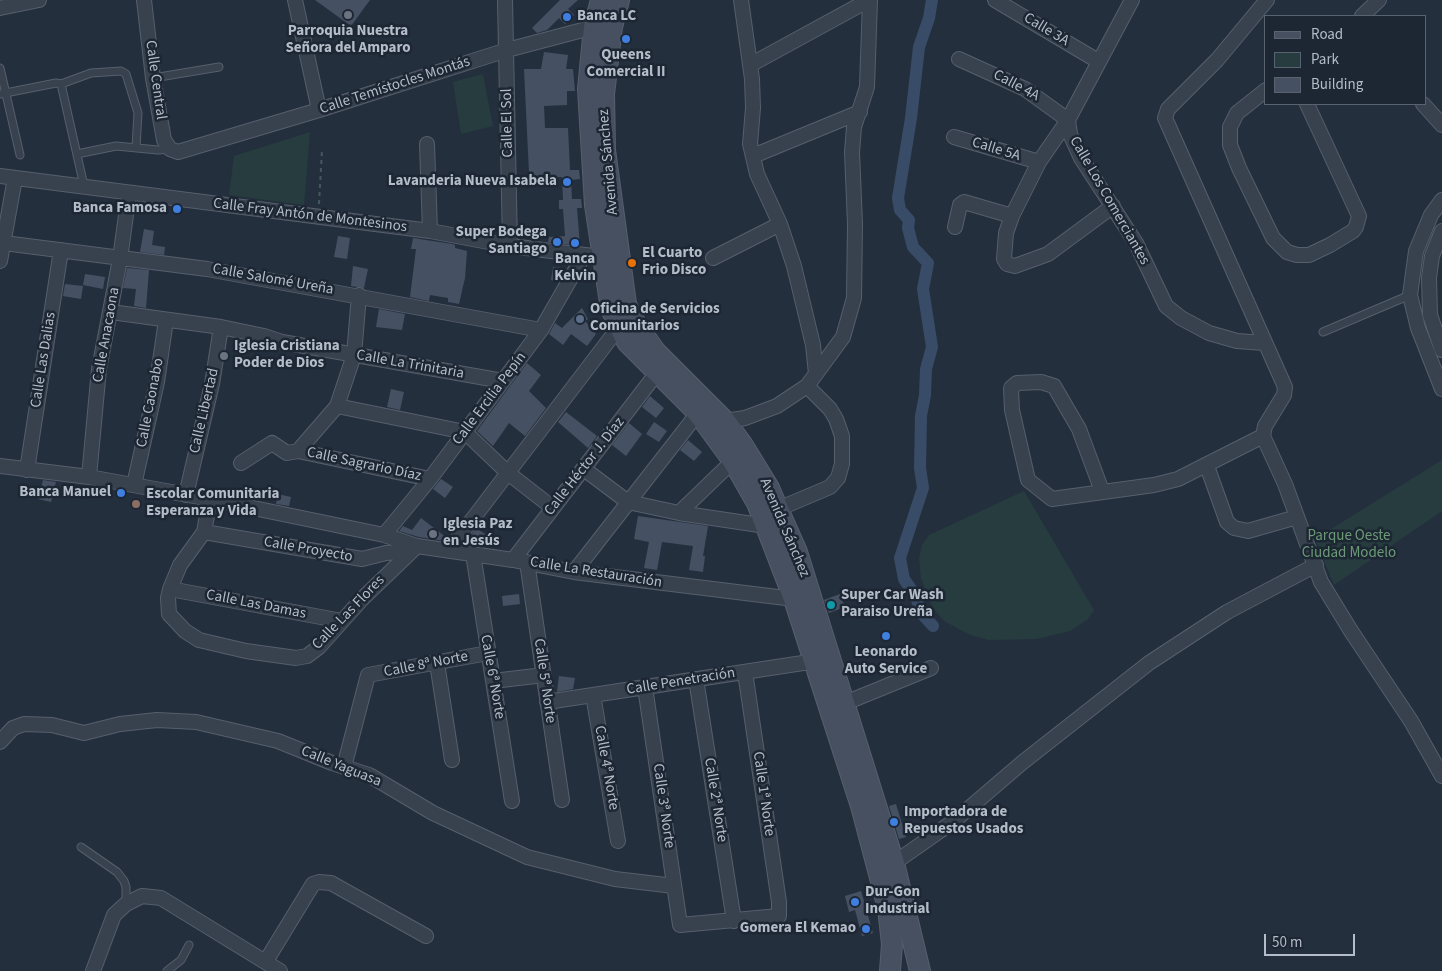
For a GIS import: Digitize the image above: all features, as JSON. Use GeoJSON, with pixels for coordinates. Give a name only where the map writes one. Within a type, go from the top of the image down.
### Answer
{"type":"FeatureCollection","features":[{"type":"Feature","properties":{"kind":"street"},"geometry":{"type":"LineString","coordinates":[[0,8],[39,0]]}},
{"type":"Feature","properties":{"kind":"street","name":"Calle Central"},"geometry":{"type":"LineString","coordinates":[[144,0],[153,78],[164,140],[174,151]]}},
{"type":"Feature","properties":{"kind":"street"},"geometry":{"type":"LineString","coordinates":[[295,0],[319,110]]}},
{"type":"Feature","properties":{"kind":"street","name":"Calle El Sol"},"geometry":{"type":"LineString","coordinates":[[505,0],[510,246]]}},
{"type":"Feature","properties":{"kind":"street","name":"Avenida Sánchez"},"geometry":{"type":"LineString","coordinates":[[601,0],[603,27]]}},
{"type":"Feature","properties":{"kind":"street","name":"Avenida Sánchez"},"geometry":{"type":"LineString","coordinates":[[619,0],[603,27],[588,89],[592,162],[602,257],[611,309],[627,342],[656,374],[698,413],[733,461],[757,504],[766,526],[802,596],[844,703],[894,863],[920,971]]}},
{"type":"Feature","properties":{"kind":"street"},"geometry":{"type":"LineString","coordinates":[[741,0],[750,65],[753,108],[750,144],[757,174],[780,224],[805,306],[816,374]]}},
{"type":"Feature","properties":{"kind":"street"},"geometry":{"type":"LineString","coordinates":[[750,65],[870,0]]}},
{"type":"Feature","properties":{"kind":"street"},"geometry":{"type":"LineString","coordinates":[[725,421],[745,418],[778,406],[807,386],[843,337],[854,298],[856,224],[852,152],[854,127],[867,87],[870,0]]}},
{"type":"Feature","properties":{"kind":"street","name":"Calle 3A"},"geometry":{"type":"LineString","coordinates":[[995,0],[1098,61]]}},
{"type":"Feature","properties":{"kind":"street","name":"Calle Los Comerciantes"},"geometry":{"type":"LineString","coordinates":[[1132,0],[1068,120],[1071,138],[1081,158],[1136,243],[1170,310],[1202,330],[1219,337],[1237,341],[1265,343]]}},
{"type":"Feature","properties":{"kind":"street"},"geometry":{"type":"LineString","coordinates":[[1267,0],[1217,60],[1168,109],[1165,118],[1284,387],[1284,395],[1265,426],[1263,436],[1286,484],[1296,517],[1322,582],[1350,631],[1411,721],[1442,776]]}},
{"type":"Feature","properties":{"kind":"street"},"geometry":{"type":"LineString","coordinates":[[1363,15],[1380,0]]}},
{"type":"Feature","properties":{"kind":"street","name":"Calle Temístocles Montás"},"geometry":{"type":"LineString","coordinates":[[174,151],[319,110],[507,50],[603,27]]}},
{"type":"Feature","properties":{"kind":"street","name":"Calle 4A"},"geometry":{"type":"LineString","coordinates":[[960,59],[1025,89],[1068,120]]}},
{"type":"Feature","properties":{"kind":"street"},"geometry":{"type":"LineString","coordinates":[[1264,92],[1237,113],[1230,127],[1230,145],[1249,190],[1274,238],[1287,252],[1297,255],[1309,255],[1353,231],[1359,216],[1307,105]]}},
{"type":"Feature","properties":{"kind":"street"},"geometry":{"type":"LineString","coordinates":[[1424,105],[1442,124]]}},
{"type":"Feature","properties":{"kind":"street"},"geometry":{"type":"LineString","coordinates":[[753,156],[860,112]]}},
{"type":"Feature","properties":{"kind":"street"},"geometry":{"type":"LineString","coordinates":[[1068,120],[1039,162],[1012,216],[1006,233],[1004,259],[1007,264],[1015,266],[1048,254],[1113,206]]}},
{"type":"Feature","properties":{"kind":"street","name":"Calle 5A"},"geometry":{"type":"LineString","coordinates":[[954,137],[1039,162]]}},
{"type":"Feature","properties":{"kind":"street"},"geometry":{"type":"LineString","coordinates":[[427,144],[430,230]]}},
{"type":"Feature","properties":{"kind":"street","name":"Calle Fray Antón de Montesinos"},"geometry":{"type":"LineString","coordinates":[[0,176],[430,230],[510,246],[602,257]]}},
{"type":"Feature","properties":{"kind":"street"},"geometry":{"type":"LineString","coordinates":[[0,261],[15,178]]}},
{"type":"Feature","properties":{"kind":"street","name":"Calle Anacaona"},"geometry":{"type":"LineString","coordinates":[[89,478],[99,368],[111,312],[129,193]]}},
{"type":"Feature","properties":{"kind":"street"},"geometry":{"type":"LineString","coordinates":[[1442,200],[1431,214],[1416,251],[1410,295],[1418,328],[1442,389]]}},
{"type":"Feature","properties":{"kind":"street"},"geometry":{"type":"LineString","coordinates":[[955,227],[960,205],[964,202],[1012,216]]}},
{"type":"Feature","properties":{"kind":"street"},"geometry":{"type":"LineString","coordinates":[[713,258],[780,224]]}},
{"type":"Feature","properties":{"kind":"street"},"geometry":{"type":"LineString","coordinates":[[1442,231],[1432,256],[1428,278],[1430,315],[1442,350]]}},
{"type":"Feature","properties":{"kind":"street","name":"Calle Salomé Ureña"},"geometry":{"type":"LineString","coordinates":[[4,243],[207,269],[359,295],[541,330]]}},
{"type":"Feature","properties":{"kind":"street","name":"Calle Las Dalias"},"geometry":{"type":"LineString","coordinates":[[27,470],[61,250]]}},
{"type":"Feature","properties":{"kind":"street","name":"Avenida Sánchez"},"geometry":{"type":"LineString","coordinates":[[602,257],[644,336],[655,351],[725,421],[759,470],[797,552],[802,596],[816,661],[880,874],[891,935],[890,971]]}},
{"type":"Feature","properties":{"kind":"street","name":"Calle Ercilia Pepín"},"geometry":{"type":"LineString","coordinates":[[384,535],[430,478],[541,330],[602,257]]}},
{"type":"Feature","properties":{"kind":"street"},"geometry":{"type":"LineString","coordinates":[[298,451],[337,406],[354,355],[359,295]]}},
{"type":"Feature","properties":{"kind":"street","name":"Calle La Trinitaria"},"geometry":{"type":"LineString","coordinates":[[111,312],[221,327],[282,342],[503,381]]}},
{"type":"Feature","properties":{"kind":"street","name":"Calle Caonabo"},"geometry":{"type":"LineString","coordinates":[[134,485],[157,382],[166,320]]}},
{"type":"Feature","properties":{"kind":"street","name":"Calle Libertad"},"geometry":{"type":"LineString","coordinates":[[186,495],[212,384],[221,327]]}},
{"type":"Feature","properties":{"kind":"street"},"geometry":{"type":"LineString","coordinates":[[449,550],[619,327]]}},
{"type":"Feature","properties":{"kind":"street","name":"Calle Héctor J. Díaz"},"geometry":{"type":"LineString","coordinates":[[513,560],[656,374]]}},
{"type":"Feature","properties":{"kind":"street"},"geometry":{"type":"LineString","coordinates":[[1102,491],[1079,429],[1054,386],[1041,382],[1017,383],[1011,388],[1012,410],[1028,480],[1052,499],[1102,491],[1154,486],[1178,479],[1263,436]]}},
{"type":"Feature","properties":{"kind":"street"},"geometry":{"type":"LineString","coordinates":[[778,509],[830,487],[838,478],[842,464],[842,436],[836,419],[830,408],[807,386]]}},
{"type":"Feature","properties":{"kind":"street"},"geometry":{"type":"LineString","coordinates":[[337,406],[465,432],[508,473],[553,508]]}},
{"type":"Feature","properties":{"kind":"street"},"geometry":{"type":"LineString","coordinates":[[574,572],[698,413]]}},
{"type":"Feature","properties":{"kind":"street","name":"Calle Sagrario Díaz"},"geometry":{"type":"LineString","coordinates":[[241,463],[272,443],[288,453],[298,451],[430,478]]}},
{"type":"Feature","properties":{"kind":"street"},"geometry":{"type":"LineString","coordinates":[[679,513],[733,461]]}},
{"type":"Feature","properties":{"kind":"street","name":"Calle La Restauración"},"geometry":{"type":"LineString","coordinates":[[0,466],[134,485],[210,499],[384,535],[414,549],[449,550],[527,562],[574,572],[802,596]]}},
{"type":"Feature","properties":{"kind":"street"},"geometry":{"type":"LineString","coordinates":[[1207,466],[1227,522],[1234,528],[1248,531],[1296,517]]}},
{"type":"Feature","properties":{"kind":"street"},"geometry":{"type":"LineString","coordinates":[[584,469],[628,502],[679,513],[766,526]]}},
{"type":"Feature","properties":{"kind":"street","name":"Calle Las Flores"},"geometry":{"type":"LineString","coordinates":[[210,499],[204,532],[180,565],[170,588],[168,598],[169,614],[185,631],[199,640],[246,651],[296,658],[307,656],[414,549]]}},
{"type":"Feature","properties":{"kind":"street","name":"Calle Proyecto"},"geometry":{"type":"LineString","coordinates":[[204,532],[362,560],[386,553],[414,549]]}},
{"type":"Feature","properties":{"kind":"street","name":"Calle 6ª Norte"},"geometry":{"type":"LineString","coordinates":[[472,554],[512,801]]}},
{"type":"Feature","properties":{"kind":"street","name":"Calle 5ª Norte"},"geometry":{"type":"LineString","coordinates":[[527,562],[562,800]]}},
{"type":"Feature","properties":{"kind":"street"},"geometry":{"type":"LineString","coordinates":[[894,863],[954,821],[1023,762],[1150,663],[1227,612],[1316,565]]}},
{"type":"Feature","properties":{"kind":"street","name":"Calle Las Damas"},"geometry":{"type":"LineString","coordinates":[[170,588],[342,621]]}},
{"type":"Feature","properties":{"kind":"street","name":"Calle 8ª Norte"},"geometry":{"type":"LineString","coordinates":[[344,767],[368,675],[488,653]]}},
{"type":"Feature","properties":{"kind":"street","name":"Calle Penetración"},"geometry":{"type":"LineString","coordinates":[[547,702],[816,661]]}},
{"type":"Feature","properties":{"kind":"street"},"geometry":{"type":"LineString","coordinates":[[437,663],[452,760]]}},
{"type":"Feature","properties":{"kind":"street"},"geometry":{"type":"LineString","coordinates":[[844,703],[931,668]]}},
{"type":"Feature","properties":{"kind":"street","name":"Calle 1ª Norte"},"geometry":{"type":"LineString","coordinates":[[734,920],[779,916],[779,902],[745,672]]}},
{"type":"Feature","properties":{"kind":"street"},"geometry":{"type":"LineString","coordinates":[[493,681],[544,675]]}},
{"type":"Feature","properties":{"kind":"street","name":"Calle 2ª Norte"},"geometry":{"type":"LineString","coordinates":[[696,680],[734,920]]}},
{"type":"Feature","properties":{"kind":"street","name":"Calle 3ª Norte"},"geometry":{"type":"LineString","coordinates":[[645,687],[680,925],[734,920]]}},
{"type":"Feature","properties":{"kind":"street","name":"Calle 4ª Norte"},"geometry":{"type":"LineString","coordinates":[[593,695],[618,841]]}},
{"type":"Feature","properties":{"kind":"street","name":"Calle Yaguasa"},"geometry":{"type":"LineString","coordinates":[[1,736],[13,728],[24,724],[52,725],[84,733],[120,724],[156,720],[196,722],[278,741],[369,775],[433,813],[527,857],[615,879],[674,886]]}},
{"type":"Feature","properties":{"kind":"street"},"geometry":{"type":"LineString","coordinates":[[266,961],[312,884],[319,882],[331,883],[426,936]]}},
{"type":"Feature","properties":{"kind":"street"},"geometry":{"type":"LineString","coordinates":[[93,971],[114,916],[126,904],[142,896],[160,898],[280,971]]}},
{"type":"Feature","properties":{"kind":"lane"},"geometry":{"type":"LineString","coordinates":[[153,78],[219,67]]}},
{"type":"Feature","properties":{"kind":"lane"},"geometry":{"type":"LineString","coordinates":[[0,68],[3,94],[20,155]]}},
{"type":"Feature","properties":{"kind":"lane"},"geometry":{"type":"LineString","coordinates":[[3,94],[56,83],[61,84],[91,73],[121,71],[126,74],[138,112],[136,147]]}},
{"type":"Feature","properties":{"kind":"lane"},"geometry":{"type":"LineString","coordinates":[[61,84],[84,186]]}},
{"type":"Feature","properties":{"kind":"lane"},"geometry":{"type":"LineString","coordinates":[[76,154],[116,146],[174,151]]}},
{"type":"Feature","properties":{"kind":"lane"},"geometry":{"type":"LineString","coordinates":[[1323,332],[1410,295]]}},
{"type":"Feature","properties":{"kind":"lane"},"geometry":{"type":"LineString","coordinates":[[81,847],[116,872],[124,881],[126,904]]}},
{"type":"Feature","properties":{"kind":"lane"},"geometry":{"type":"LineString","coordinates":[[167,971],[181,960],[189,945]]}},
{"type":"Feature","properties":{"kind":"path"},"geometry":{"type":"LineString","coordinates":[[318,216],[322,150]]}},
{"type":"Feature","properties":{"kind":"green space"},"geometry":{"type":"Polygon","coordinates":[[[483,74],[493,126],[461,134],[453,82],[483,74]]]}},
{"type":"Feature","properties":{"kind":"green space"},"geometry":{"type":"Polygon","coordinates":[[[310,132],[304,205],[229,195],[234,156],[310,132]]]}},
{"type":"Feature","properties":{"kind":"green space","name":"Parque Oeste Ciudad Modelo"},"geometry":{"type":"Polygon","coordinates":[[[1442,460],[1442,511],[1334,585],[1315,539],[1442,460]]]}},
{"type":"Feature","properties":{"kind":"green space"},"geometry":{"type":"Polygon","coordinates":[[[1024,491],[1094,610],[1087,620],[1070,631],[1037,639],[989,640],[970,635],[944,621],[933,608],[921,579],[919,558],[922,545],[929,535],[1024,491]]]}},
{"type":"Feature","properties":{"kind":"building","name":"Parroquia Nuestra Señora del Amparo"},"geometry":{"type":"Polygon","coordinates":[[[315,0],[370,0],[351,26],[315,0]]]}},
{"type":"Feature","properties":{"kind":"building"},"geometry":{"type":"Polygon","coordinates":[[[560,0],[578,0],[568,9],[574,15],[565,24],[559,18],[547,30],[537,33],[532,28],[560,0]]]}},
{"type":"Feature","properties":{"kind":"building"},"geometry":{"type":"Polygon","coordinates":[[[544,52],[568,55],[566,69],[573,69],[575,91],[567,91],[567,105],[544,106],[545,128],[568,128],[570,170],[579,170],[580,179],[571,180],[572,199],[581,199],[582,208],[577,208],[580,246],[548,242],[549,237],[565,236],[563,209],[559,209],[559,200],[563,200],[562,177],[533,178],[533,173],[529,173],[524,69],[541,69],[544,52]]]}},
{"type":"Feature","properties":{"kind":"building"},"geometry":{"type":"Polygon","coordinates":[[[144,229],[154,231],[152,245],[165,247],[164,255],[140,252],[144,229]]]}},
{"type":"Feature","properties":{"kind":"building"},"geometry":{"type":"Polygon","coordinates":[[[338,236],[350,238],[347,259],[334,257],[338,236]]]}},
{"type":"Feature","properties":{"kind":"building"},"geometry":{"type":"Polygon","coordinates":[[[413,238],[452,244],[455,245],[455,248],[467,251],[465,278],[459,304],[448,302],[448,298],[430,295],[429,301],[410,297],[416,249],[411,249],[413,238]]]}},
{"type":"Feature","properties":{"kind":"building"},"geometry":{"type":"Polygon","coordinates":[[[353,266],[368,269],[364,288],[351,286],[353,266]]]}},
{"type":"Feature","properties":{"kind":"building"},"geometry":{"type":"Polygon","coordinates":[[[553,267],[563,268],[559,282],[551,280],[553,267]]]}},
{"type":"Feature","properties":{"kind":"building"},"geometry":{"type":"Polygon","coordinates":[[[127,268],[149,270],[146,308],[134,306],[136,289],[123,288],[127,268]]]}},
{"type":"Feature","properties":{"kind":"building"},"geometry":{"type":"Polygon","coordinates":[[[85,274],[105,277],[103,289],[83,285],[85,274]]]}},
{"type":"Feature","properties":{"kind":"building"},"geometry":{"type":"Polygon","coordinates":[[[65,284],[83,286],[81,299],[63,296],[65,284]]]}},
{"type":"Feature","properties":{"kind":"building"},"geometry":{"type":"Polygon","coordinates":[[[582,308],[588,319],[585,321],[596,334],[587,346],[571,334],[563,345],[549,334],[555,323],[562,328],[582,308]]]}},
{"type":"Feature","properties":{"kind":"building"},"geometry":{"type":"Polygon","coordinates":[[[379,309],[405,314],[402,330],[376,327],[379,309]]]}},
{"type":"Feature","properties":{"kind":"building"},"geometry":{"type":"Polygon","coordinates":[[[527,363],[541,375],[529,391],[546,408],[525,436],[509,423],[493,446],[477,431],[527,363]]]}},
{"type":"Feature","properties":{"kind":"building"},"geometry":{"type":"Polygon","coordinates":[[[391,389],[404,392],[400,410],[387,407],[391,389]]]}},
{"type":"Feature","properties":{"kind":"building"},"geometry":{"type":"Polygon","coordinates":[[[650,396],[664,408],[656,418],[642,407],[650,396]]]}},
{"type":"Feature","properties":{"kind":"building"},"geometry":{"type":"Polygon","coordinates":[[[566,412],[597,436],[588,448],[558,422],[566,412]]]}},
{"type":"Feature","properties":{"kind":"building"},"geometry":{"type":"Polygon","coordinates":[[[654,422],[667,431],[659,442],[646,434],[654,422]]]}},
{"type":"Feature","properties":{"kind":"building"},"geometry":{"type":"Polygon","coordinates":[[[629,423],[642,434],[626,456],[612,445],[629,423]]]}},
{"type":"Feature","properties":{"kind":"building"},"geometry":{"type":"Polygon","coordinates":[[[688,440],[702,452],[694,461],[680,450],[688,440]]]}},
{"type":"Feature","properties":{"kind":"building"},"geometry":{"type":"Polygon","coordinates":[[[441,479],[453,487],[445,498],[433,489],[441,479]]]}},
{"type":"Feature","properties":{"kind":"building"},"geometry":{"type":"Polygon","coordinates":[[[43,480],[56,482],[51,502],[38,499],[43,480]]]}},
{"type":"Feature","properties":{"kind":"building"},"geometry":{"type":"Polygon","coordinates":[[[278,494],[291,497],[289,506],[276,504],[278,494]]]}},
{"type":"Feature","properties":{"kind":"building"},"geometry":{"type":"Polygon","coordinates":[[[638,516],[708,526],[703,556],[705,556],[703,572],[689,570],[693,546],[662,542],[657,570],[644,568],[649,542],[634,539],[638,516]]]}},
{"type":"Feature","properties":{"kind":"building"},"geometry":{"type":"Polygon","coordinates":[[[421,518],[447,538],[445,541],[419,537],[399,531],[403,526],[412,530],[421,518]]]}},
{"type":"Feature","properties":{"kind":"building"},"geometry":{"type":"Polygon","coordinates":[[[476,528],[491,538],[489,545],[467,541],[476,528]]]}},
{"type":"Feature","properties":{"kind":"building"},"geometry":{"type":"Polygon","coordinates":[[[519,594],[520,604],[503,606],[502,596],[519,594]]]}},
{"type":"Feature","properties":{"kind":"building","name":"Super Car Wash Paraiso Ureña"},"geometry":{"type":"Polygon","coordinates":[[[840,594],[845,607],[829,613],[824,600],[840,594]]]}},
{"type":"Feature","properties":{"kind":"building"},"geometry":{"type":"Polygon","coordinates":[[[559,676],[575,678],[573,689],[557,692],[559,676]]]}},
{"type":"Feature","properties":{"kind":"building"},"geometry":{"type":"Polygon","coordinates":[[[896,804],[906,837],[899,839],[889,806],[896,804]]]}},
{"type":"Feature","properties":{"kind":"building"},"geometry":{"type":"Polygon","coordinates":[[[861,891],[873,933],[862,936],[855,910],[849,912],[845,896],[861,891]]]}},
{"type":"Feature","properties":{"kind":"waterway"},"geometry":{"type":"LineString","coordinates":[[932,0],[929,18],[919,47],[911,118],[898,198],[900,210],[909,220],[908,228],[913,247],[928,263],[923,289],[932,347],[926,369],[925,395],[921,416],[920,468],[923,488],[900,558],[904,579],[915,595],[922,614],[933,626]]}},
{"type":"Feature","properties":{"kind":"place","name":"Parroquia Nuestra Señora del Amparo"},"geometry":{"type":"Point","coordinates":[348,15]}},
{"type":"Feature","properties":{"kind":"place","name":"Banca LC"},"geometry":{"type":"Point","coordinates":[567,17]}},
{"type":"Feature","properties":{"kind":"place","name":"Queens Comercial II"},"geometry":{"type":"Point","coordinates":[626,39]}},
{"type":"Feature","properties":{"kind":"place","name":"Lavanderia Nueva Isabela"},"geometry":{"type":"Point","coordinates":[567,182]}},
{"type":"Feature","properties":{"kind":"place","name":"Banca Famosa"},"geometry":{"type":"Point","coordinates":[177,209]}},
{"type":"Feature","properties":{"kind":"place","name":"Super Bodega Santiago"},"geometry":{"type":"Point","coordinates":[557,242]}},
{"type":"Feature","properties":{"kind":"place","name":"Banca Kelvin"},"geometry":{"type":"Point","coordinates":[575,243]}},
{"type":"Feature","properties":{"kind":"place","name":"El Cuarto Frio Disco"},"geometry":{"type":"Point","coordinates":[632,263]}},
{"type":"Feature","properties":{"kind":"place","name":"Oficina de Servicios Comunitarios"},"geometry":{"type":"Point","coordinates":[580,319]}},
{"type":"Feature","properties":{"kind":"place","name":"Iglesia Cristiana Poder de Dios"},"geometry":{"type":"Point","coordinates":[224,356]}},
{"type":"Feature","properties":{"kind":"place","name":"Banca Manuel"},"geometry":{"type":"Point","coordinates":[121,493]}},
{"type":"Feature","properties":{"kind":"place","name":"Escolar Comunitaria Esperanza y Vida"},"geometry":{"type":"Point","coordinates":[136,504]}},
{"type":"Feature","properties":{"kind":"place","name":"Iglesia Paz en Jesús"},"geometry":{"type":"Point","coordinates":[433,534]}},
{"type":"Feature","properties":{"kind":"place","name":"Super Car Wash Paraiso Ureña"},"geometry":{"type":"Point","coordinates":[831,605]}},
{"type":"Feature","properties":{"kind":"place","name":"Leonardo Auto Service"},"geometry":{"type":"Point","coordinates":[886,636]}},
{"type":"Feature","properties":{"kind":"place","name":"Importadora de Repuestos Usados"},"geometry":{"type":"Point","coordinates":[894,822]}},
{"type":"Feature","properties":{"kind":"place","name":"Dur-Gon Industrial"},"geometry":{"type":"Point","coordinates":[855,902]}},
{"type":"Feature","properties":{"kind":"place","name":"Gomera El Kemao"},"geometry":{"type":"Point","coordinates":[866,929]}}]}
